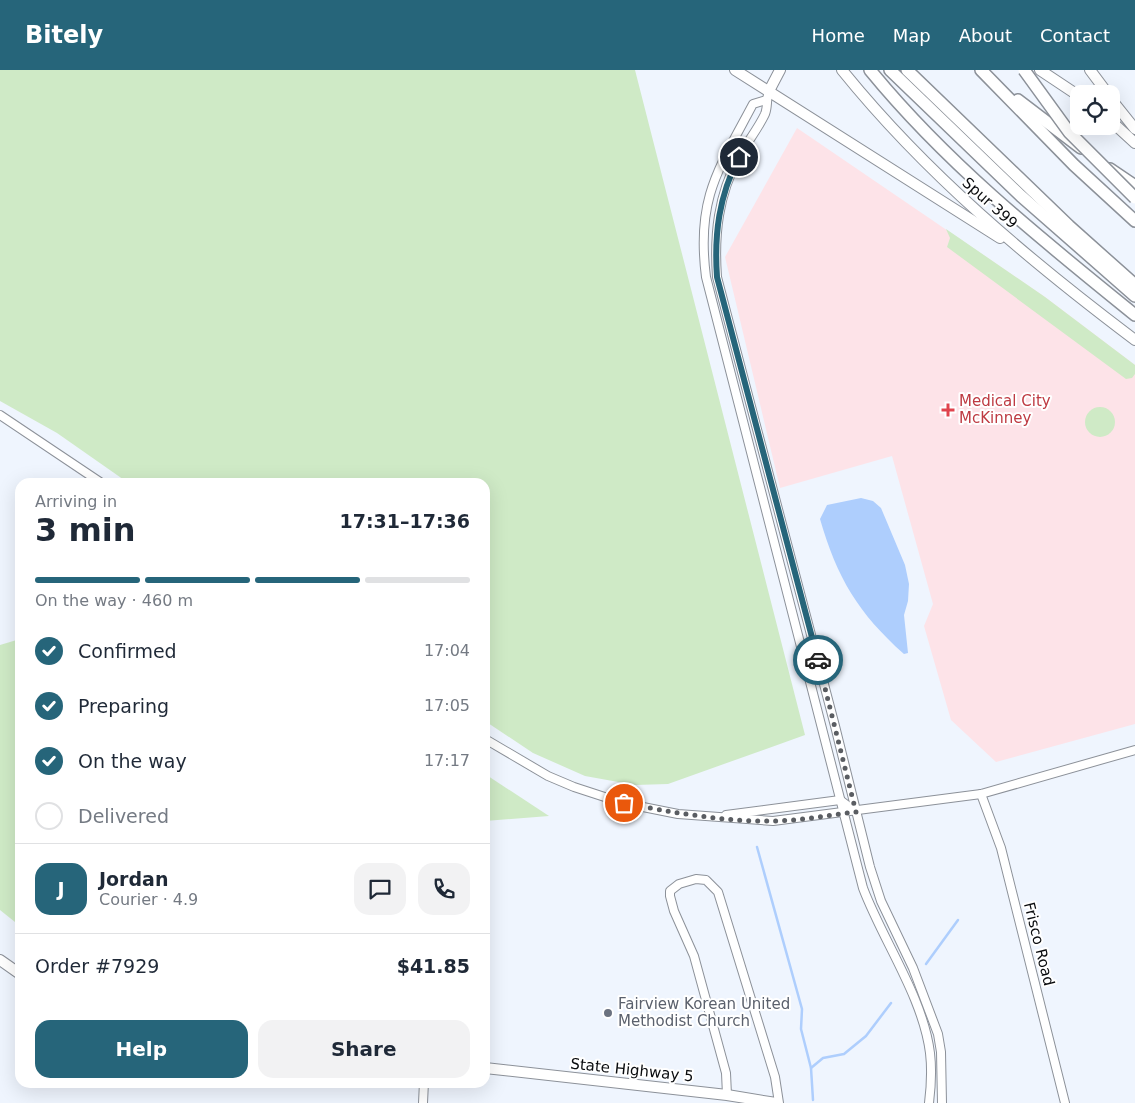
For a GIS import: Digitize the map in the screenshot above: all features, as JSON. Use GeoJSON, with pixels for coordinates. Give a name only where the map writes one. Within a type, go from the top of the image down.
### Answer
{"type":"FeatureCollection","features":[{"type":"Feature","properties":{"kind":"highway"},"geometry":{"type":"LineString","coordinates":[[870,70],[905,112],[984,190],[1135,315]]}},
{"type":"Feature","properties":{"kind":"highway"},"geometry":{"type":"LineString","coordinates":[[890,70],[1021,196],[1135,296]]}},
{"type":"Feature","properties":{"kind":"highway"},"geometry":{"type":"LineString","coordinates":[[907,70],[1062,220],[1135,285]]}},
{"type":"Feature","properties":{"kind":"highway"},"geometry":{"type":"LineString","coordinates":[[982,70],[1022,114],[1135,221]]}},
{"type":"Feature","properties":{"kind":"highway"},"geometry":{"type":"LineString","coordinates":[[982,70],[1044,122],[1135,186]]}},
{"type":"Feature","properties":{"kind":"highway"},"geometry":{"type":"LineString","coordinates":[[1024,70],[1074,137],[1135,198]]}},
{"type":"Feature","properties":{"kind":"main road"},"geometry":{"type":"LineString","coordinates":[[735,70],[767,96],[1034,260]]}},
{"type":"Feature","properties":{"kind":"main road"},"geometry":{"type":"LineString","coordinates":[[767,96],[780,70]]}},
{"type":"Feature","properties":{"kind":"main road","name":"Spur 399"},"geometry":{"type":"LineString","coordinates":[[842,70],[924,162],[972,208],[1135,340]]}},
{"type":"Feature","properties":{"kind":"main road"},"geometry":{"type":"LineString","coordinates":[[1040,70],[1070,90]]}},
{"type":"Feature","properties":{"kind":"main road"},"geometry":{"type":"LineString","coordinates":[[1090,70],[1101,85]]}},
{"type":"Feature","properties":{"kind":"main road"},"geometry":{"type":"LineString","coordinates":[[1120,110],[1135,129]]}},
{"type":"Feature","properties":{"kind":"main road"},"geometry":{"type":"LineString","coordinates":[[1120,130],[1135,144]]}},
{"type":"Feature","properties":{"kind":"main road"},"geometry":{"type":"LineString","coordinates":[[0,960],[15,970]]}},
{"type":"Feature","properties":{"kind":"main road","name":"State Highway 5"},"geometry":{"type":"LineString","coordinates":[[490,1069],[727,1095],[778,1103]]}},
{"type":"Feature","properties":{"kind":"street"},"geometry":{"type":"LineString","coordinates":[[767,96],[766,111],[733,169],[721,202],[716,230],[717,277],[820,667],[856,812],[881,901],[909,961],[938,1034],[941,1052],[942,1103]]}},
{"type":"Feature","properties":{"kind":"street"},"geometry":{"type":"LineString","coordinates":[[767,96],[753,104],[726,151],[710,191],[705,209],[702,247],[706,277],[758,488],[863,888],[876,922],[899,966],[916,1006],[930,1053],[929,1103]]}},
{"type":"Feature","properties":{"kind":"street"},"geometry":{"type":"LineString","coordinates":[[706,277],[717,277]]}},
{"type":"Feature","properties":{"kind":"street"},"geometry":{"type":"LineString","coordinates":[[0,415],[94,478]]}},
{"type":"Feature","properties":{"kind":"street"},"geometry":{"type":"LineString","coordinates":[[758,488],[771,485]]}},
{"type":"Feature","properties":{"kind":"street"},"geometry":{"type":"LineString","coordinates":[[806,671],[820,667]]}},
{"type":"Feature","properties":{"kind":"street"},"geometry":{"type":"LineString","coordinates":[[490,742],[548,776],[574,787],[624,803],[678,814],[773,821],[856,812],[980,794],[1135,750]]}},
{"type":"Feature","properties":{"kind":"street","name":"Frisco Road"},"geometry":{"type":"LineString","coordinates":[[980,794],[1001,848],[1065,1103]]}},
{"type":"Feature","properties":{"kind":"street"},"geometry":{"type":"LineString","coordinates":[[710,816],[840,800],[856,812]]}},
{"type":"Feature","properties":{"kind":"street"},"geometry":{"type":"LineString","coordinates":[[727,1095],[726,1073],[694,956],[670,903],[670,891],[674,887],[696,880],[706,880],[718,892],[775,1077],[778,1103]]}},
{"type":"Feature","properties":{"kind":"street"},"geometry":{"type":"LineString","coordinates":[[899,966],[909,961]]}},
{"type":"Feature","properties":{"kind":"street"},"geometry":{"type":"LineString","coordinates":[[423,1103],[424,1088]]}},
{"type":"Feature","properties":{"kind":"shaded area","name":"Medical City McKinney"},"geometry":{"type":"Polygon","coordinates":[[[797,128],[1045,297],[1135,365],[1135,724],[996,762],[951,720],[924,626],[933,604],[892,456],[780,488],[725,257],[797,128]]]}},
{"type":"Feature","properties":{"kind":"green space"},"geometry":{"type":"Polygon","coordinates":[[[0,70],[635,70],[805,735],[668,784],[635,785],[585,776],[533,753],[490,724],[490,478],[121,478],[57,433],[0,401],[0,70]]]}},
{"type":"Feature","properties":{"kind":"green space"},"geometry":{"type":"Polygon","coordinates":[[[946,229],[1045,297],[1135,365],[1135,374],[1132,378],[1126,379],[947,247],[950,238],[946,229]]]}},
{"type":"Feature","properties":{"kind":"green space"},"geometry":{"type":"Polygon","coordinates":[[[1100,407],[1111,411],[1115,422],[1111,433],[1100,437],[1089,433],[1085,422],[1089,411],[1100,407]]]}},
{"type":"Feature","properties":{"kind":"green space"},"geometry":{"type":"Polygon","coordinates":[[[15,640],[15,922],[0,910],[0,645],[15,640]]]}},
{"type":"Feature","properties":{"kind":"green space"},"geometry":{"type":"Polygon","coordinates":[[[490,777],[549,816],[490,821],[490,777]]]}},
{"type":"Feature","properties":{"kind":"water"},"geometry":{"type":"Polygon","coordinates":[[[861,498],[873,501],[881,508],[905,565],[909,584],[908,601],[904,615],[908,653],[904,654],[888,639],[874,624],[851,593],[834,559],[820,519],[827,505],[861,498]]]}},
{"type":"Feature","properties":{"kind":"waterway"},"geometry":{"type":"LineString","coordinates":[[757,847],[802,1009],[801,1029],[811,1068]]}},
{"type":"Feature","properties":{"kind":"waterway"},"geometry":{"type":"LineString","coordinates":[[926,964],[958,920]]}},
{"type":"Feature","properties":{"kind":"waterway"},"geometry":{"type":"LineString","coordinates":[[813,1100],[811,1068],[823,1058],[844,1054],[866,1036],[891,1003]]}},
{"type":"Feature","properties":{"kind":"way so far"},"geometry":{"type":"LineString","coordinates":[[624,803],[664,812],[742,820],[773,821],[856,812],[818,660]]}},
{"type":"Feature","properties":{"kind":"place","name":"Medical City McKinney"},"geometry":{"type":"Point","coordinates":[948,410]}},
{"type":"Feature","properties":{"kind":"place","name":"Fairview Korean United Methodist Church"},"geometry":{"type":"Point","coordinates":[608,1013]}},
{"type":"Feature","properties":{"kind":"route"},"geometry":{"type":"LineString","coordinates":[[739,157],[725,188],[718,215],[715,248],[717,277],[726,316],[750,398],[786,545],[818,660]]}}]}
